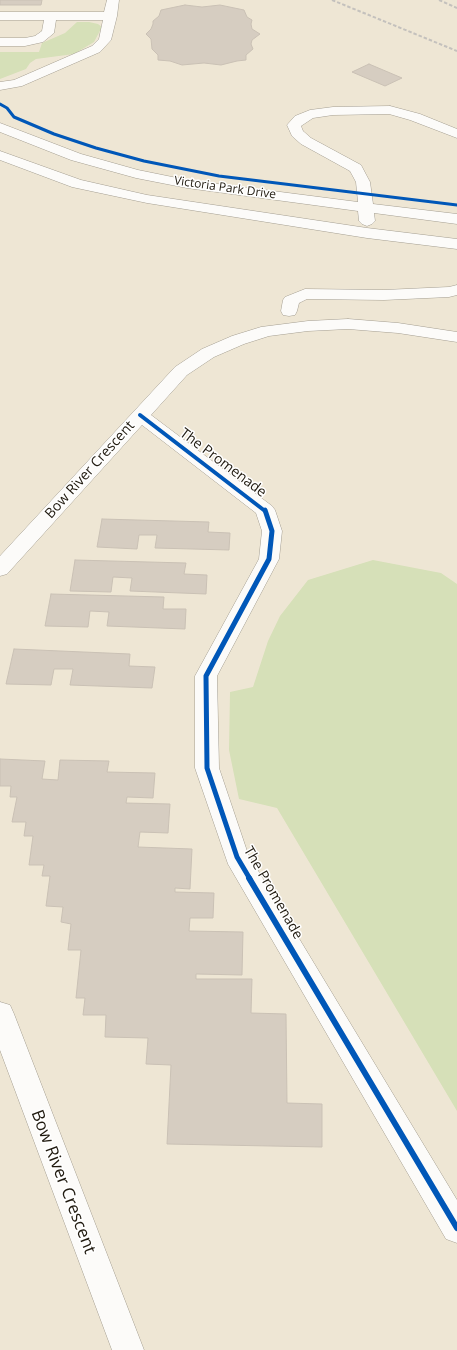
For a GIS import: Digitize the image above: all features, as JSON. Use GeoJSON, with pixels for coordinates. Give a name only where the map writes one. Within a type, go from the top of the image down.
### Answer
{"type":"FeatureCollection","features":[{"type":"Feature","properties":{"kind":"street"},"geometry":{"type":"LineString","coordinates":[[0,86],[17,83],[96,49],[105,40],[113,0]]}},
{"type":"Feature","properties":{"kind":"street"},"geometry":{"type":"LineString","coordinates":[[0,16],[111,16]]}},
{"type":"Feature","properties":{"kind":"street"},"geometry":{"type":"LineString","coordinates":[[0,42],[26,42],[39,40],[48,33],[51,16]]}},
{"type":"Feature","properties":{"kind":"street"},"geometry":{"type":"LineString","coordinates":[[0,98],[11,92],[17,83]]}},
{"type":"Feature","properties":{"kind":"street"},"geometry":{"type":"LineString","coordinates":[[367,233],[363,182],[356,168],[306,141],[297,133],[294,125],[300,119],[310,114],[332,111],[390,110],[415,116],[457,134]]}},
{"type":"Feature","properties":{"kind":"street","name":"Victoria Park Drive"},"geometry":{"type":"LineString","coordinates":[[0,127],[76,156],[136,174],[187,184],[457,218]]}},
{"type":"Feature","properties":{"kind":"street","name":"Victoria Park Drive"},"geometry":{"type":"LineString","coordinates":[[0,155],[77,184],[116,193],[194,207],[367,233],[457,244]]}},
{"type":"Feature","properties":{"kind":"street"},"geometry":{"type":"LineString","coordinates":[[288,311],[291,300],[305,294],[384,295],[449,292],[457,290]]}},
{"type":"Feature","properties":{"kind":"street","name":"Bow River Crescent"},"geometry":{"type":"LineString","coordinates":[[0,569],[181,371],[208,353],[238,340],[267,332],[308,326],[348,324],[398,328],[457,336]]}},
{"type":"Feature","properties":{"kind":"street","name":"The Promenade"},"geometry":{"type":"LineString","coordinates":[[140,415],[265,510],[272,531],[269,559],[206,676],[207,768],[237,857],[457,1228]]}},
{"type":"Feature","properties":{"kind":"street","name":"Bow River Crescent"},"geometry":{"type":"LineString","coordinates":[[0,1014],[128,1350]]}},
{"type":"Feature","properties":{"kind":"green space"},"geometry":{"type":"Polygon","coordinates":[[[77,22],[89,22],[98,24],[102,27],[94,42],[74,54],[36,59],[30,63],[26,69],[0,79],[0,52],[39,52],[42,43],[65,33],[77,22]]]}},
{"type":"Feature","properties":{"kind":"green space"},"geometry":{"type":"Polygon","coordinates":[[[373,560],[441,573],[457,584],[457,1111],[277,808],[239,799],[229,750],[230,692],[253,687],[268,641],[280,616],[308,580],[373,560]]]}},
{"type":"Feature","properties":{"kind":"building"},"geometry":{"type":"Polygon","coordinates":[[[0,0],[42,0],[41,5],[0,5],[0,0]]]}},
{"type":"Feature","properties":{"kind":"building"},"geometry":{"type":"Polygon","coordinates":[[[185,5],[202,7],[220,5],[244,10],[247,17],[252,20],[252,29],[260,34],[252,40],[251,44],[253,49],[246,55],[246,60],[221,65],[204,63],[182,65],[170,61],[158,60],[158,55],[152,49],[151,39],[146,34],[151,29],[153,21],[159,16],[161,10],[185,5]]]}},
{"type":"Feature","properties":{"kind":"building"},"geometry":{"type":"Polygon","coordinates":[[[369,64],[402,78],[385,86],[352,72],[369,64]]]}},
{"type":"Feature","properties":{"kind":"building"},"geometry":{"type":"Polygon","coordinates":[[[102,519],[209,522],[208,532],[230,533],[229,550],[155,548],[157,535],[139,535],[137,549],[97,547],[102,519]]]}},
{"type":"Feature","properties":{"kind":"building"},"geometry":{"type":"Polygon","coordinates":[[[75,560],[186,563],[184,574],[207,575],[206,594],[130,591],[132,578],[113,577],[111,592],[70,591],[75,560]]]}},
{"type":"Feature","properties":{"kind":"building"},"geometry":{"type":"Polygon","coordinates":[[[51,594],[164,597],[163,609],[186,609],[185,629],[107,626],[109,612],[90,611],[88,627],[45,626],[51,594]]]}},
{"type":"Feature","properties":{"kind":"building"},"geometry":{"type":"Polygon","coordinates":[[[14,649],[130,654],[129,666],[155,667],[152,688],[70,685],[73,669],[54,669],[51,685],[6,684],[14,649]]]}},
{"type":"Feature","properties":{"kind":"building"},"geometry":{"type":"Polygon","coordinates":[[[0,759],[45,761],[42,779],[58,780],[60,760],[109,761],[107,772],[155,773],[153,798],[127,797],[126,803],[170,804],[168,833],[140,832],[138,847],[192,849],[190,889],[175,888],[175,892],[214,893],[213,918],[190,918],[189,931],[243,932],[242,975],[196,974],[196,979],[252,979],[251,1013],[286,1014],[287,1103],[322,1104],[322,1147],[167,1144],[171,1065],[146,1064],[148,1038],[105,1037],[106,1015],[83,1015],[85,998],[76,998],[81,950],[68,950],[71,924],[61,922],[63,907],[46,906],[50,876],[42,876],[44,865],[29,865],[33,836],[24,836],[26,822],[12,822],[17,797],[10,797],[11,786],[0,786],[0,759]]]}},
{"type":"Feature","properties":{"kind":"railway"},"geometry":{"type":"LineString","coordinates":[[332,0],[457,51]]}},
{"type":"Feature","properties":{"kind":"railway"},"geometry":{"type":"LineString","coordinates":[[439,0],[457,8]]}},
{"type":"Feature","properties":{"kind":"cycle path"},"geometry":{"type":"LineString","coordinates":[[0,104],[7,108],[14,117],[54,134],[96,148],[144,161],[219,176],[457,205]]}},
{"type":"Feature","properties":{"kind":"cycle path"},"geometry":{"type":"LineString","coordinates":[[140,415],[265,510],[272,531],[269,559],[206,676],[207,768],[237,857],[457,1228]]}}]}
